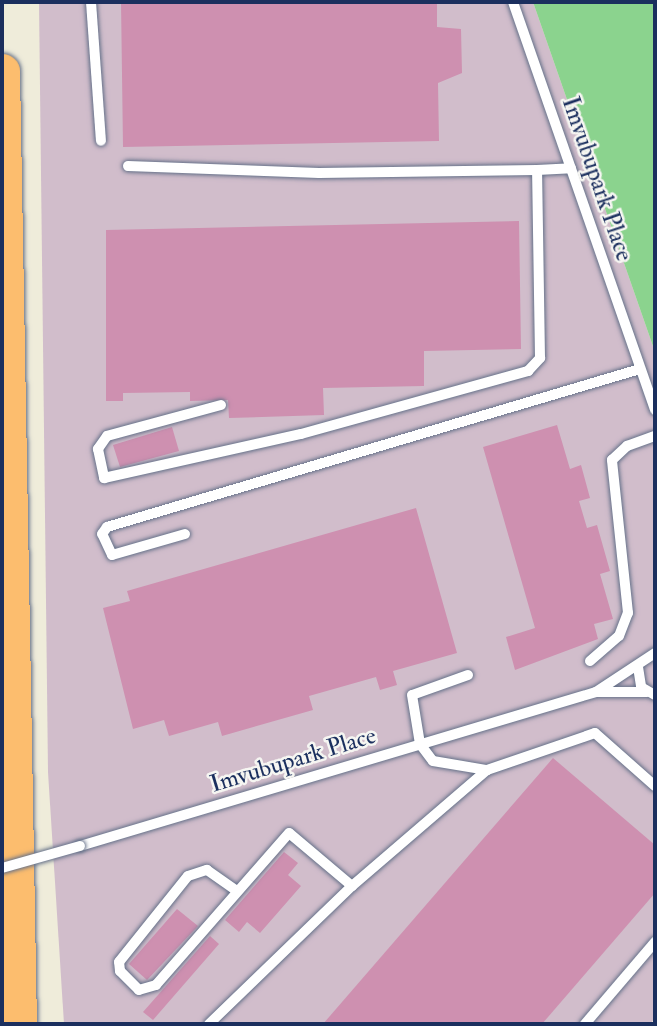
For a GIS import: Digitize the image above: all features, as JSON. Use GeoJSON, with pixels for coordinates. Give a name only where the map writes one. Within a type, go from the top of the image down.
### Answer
{"type":"FeatureCollection","features":[{"type":"Feature","properties":{"kind":"highway"},"geometry":{"type":"LineString","coordinates":[[2,71],[19,1024]]}},
{"type":"Feature","properties":{"kind":"highway"},"geometry":{"type":"LineString","coordinates":[[17,920],[32,1024]]}},
{"type":"Feature","properties":{"kind":"lane"},"geometry":{"type":"LineString","coordinates":[[91,2],[101,141]]}},
{"type":"Feature","properties":{"kind":"lane","name":"Imvubupark Place"},"geometry":{"type":"LineString","coordinates":[[513,2],[655,410]]}},
{"type":"Feature","properties":{"kind":"lane"},"geometry":{"type":"LineString","coordinates":[[128,166],[319,173],[571,168]]}},
{"type":"Feature","properties":{"kind":"lane"},"geometry":{"type":"LineString","coordinates":[[221,405],[107,436],[98,449],[104,478],[301,434],[528,371],[540,358],[537,170]]}},
{"type":"Feature","properties":{"kind":"lane"},"geometry":{"type":"LineString","coordinates":[[185,534],[112,555],[102,534],[107,527],[640,369]]}},
{"type":"Feature","properties":{"kind":"lane"},"geometry":{"type":"LineString","coordinates":[[590,660],[619,636],[628,613],[612,460],[627,446],[655,436]]}},
{"type":"Feature","properties":{"kind":"lane","name":"Imvubupark Place"},"geometry":{"type":"LineString","coordinates":[[2,868],[596,692],[638,667],[654,652]]}},
{"type":"Feature","properties":{"kind":"lane","name":"Imvubupark Place"},"geometry":{"type":"LineString","coordinates":[[596,692],[651,694],[638,667]]}},
{"type":"Feature","properties":{"kind":"lane"},"geometry":{"type":"LineString","coordinates":[[468,675],[414,692],[420,744],[440,764],[487,769]]}},
{"type":"Feature","properties":{"kind":"lane"},"geometry":{"type":"LineString","coordinates":[[209,1024],[352,886],[487,769],[595,733],[655,786]]}},
{"type":"Feature","properties":{"kind":"lane"},"geometry":{"type":"LineString","coordinates":[[237,891],[207,870],[188,876],[119,962],[120,971],[139,990],[156,985],[237,891],[293,832],[352,886]]}},
{"type":"Feature","properties":{"kind":"lane"},"geometry":{"type":"LineString","coordinates":[[585,1024],[655,942]]}},
{"type":"Feature","properties":{"kind":"shaded area"},"geometry":{"type":"Polygon","coordinates":[[[39,2],[533,2],[655,352],[655,1018],[650,1024],[64,1024],[48,772],[39,2]]]}},
{"type":"Feature","properties":{"kind":"green space"},"geometry":{"type":"Polygon","coordinates":[[[533,2],[655,2],[655,352],[533,2]]]}},
{"type":"Feature","properties":{"kind":"building"},"geometry":{"type":"Polygon","coordinates":[[[121,2],[437,2],[437,27],[461,29],[462,73],[438,83],[439,141],[123,147],[121,2]]]}},
{"type":"Feature","properties":{"kind":"building"},"geometry":{"type":"Polygon","coordinates":[[[519,221],[521,349],[424,351],[424,386],[323,388],[324,415],[229,418],[228,400],[190,401],[190,392],[123,393],[123,401],[106,401],[106,230],[519,221]]]}},
{"type":"Feature","properties":{"kind":"building"},"geometry":{"type":"Polygon","coordinates":[[[557,425],[570,469],[581,465],[590,498],[579,501],[587,528],[597,525],[610,571],[600,574],[613,619],[594,624],[598,639],[515,670],[506,637],[535,628],[483,447],[557,425]]]}},
{"type":"Feature","properties":{"kind":"building"},"geometry":{"type":"Polygon","coordinates":[[[172,427],[179,451],[120,467],[113,445],[172,427]]]}},
{"type":"Feature","properties":{"kind":"building"},"geometry":{"type":"Polygon","coordinates":[[[416,508],[457,653],[393,671],[397,685],[380,690],[376,677],[309,696],[313,710],[222,736],[218,722],[169,736],[164,720],[133,729],[103,608],[130,601],[127,591],[416,508]]]}},
{"type":"Feature","properties":{"kind":"building"},"geometry":{"type":"Polygon","coordinates":[[[553,758],[655,845],[655,893],[542,1024],[323,1024],[553,758]]]}},
{"type":"Feature","properties":{"kind":"building"},"geometry":{"type":"Polygon","coordinates":[[[284,852],[298,863],[288,875],[301,886],[260,933],[247,922],[239,932],[225,920],[284,852]]]}},
{"type":"Feature","properties":{"kind":"building"},"geometry":{"type":"Polygon","coordinates":[[[177,909],[198,926],[147,980],[129,964],[177,909]]]}},
{"type":"Feature","properties":{"kind":"building"},"geometry":{"type":"Polygon","coordinates":[[[210,936],[219,944],[153,1020],[143,1012],[210,936]]]}}]}
